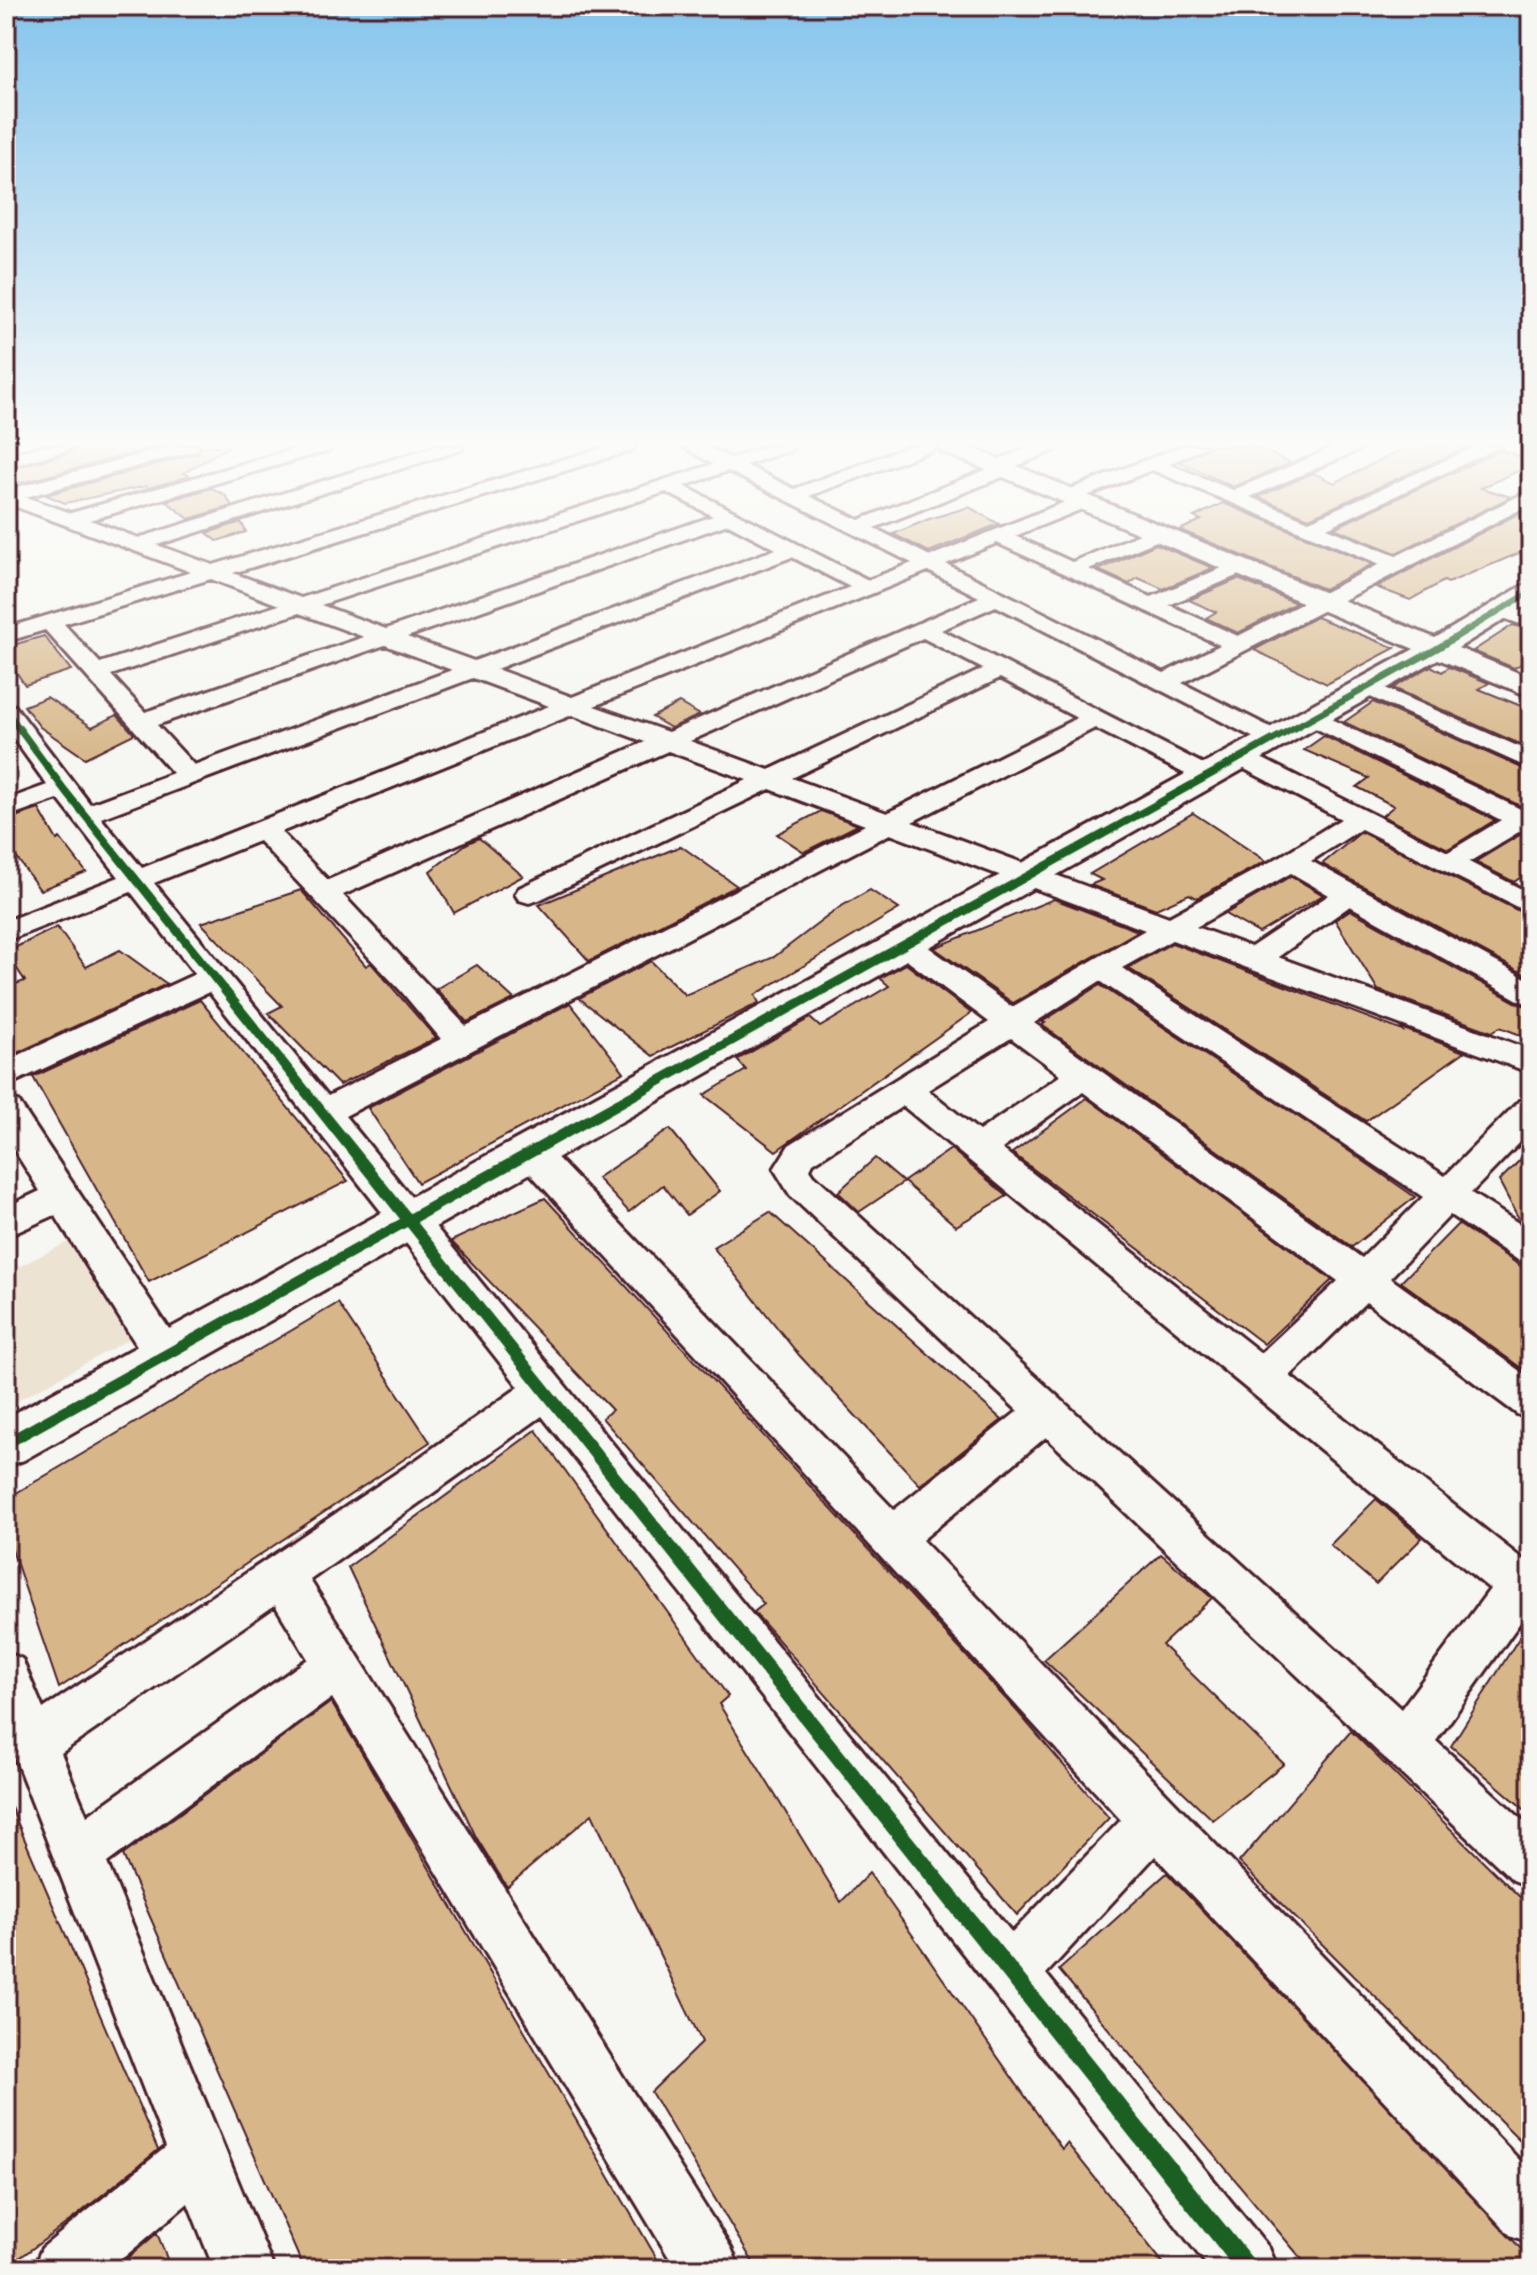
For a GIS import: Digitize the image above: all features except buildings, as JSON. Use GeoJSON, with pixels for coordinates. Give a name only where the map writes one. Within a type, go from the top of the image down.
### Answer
{"type":"FeatureCollection","features":[{"type":"Feature","properties":{"kind":"street"},"geometry":{"type":"LineString","coordinates":[[155,552],[1029,873],[1531,1062]]}},
{"type":"Feature","properties":{"kind":"street"},"geometry":{"type":"LineString","coordinates":[[6,635],[279,552]]}},
{"type":"Feature","properties":{"kind":"street"},"geometry":{"type":"LineString","coordinates":[[96,672],[468,552]]}},
{"type":"Feature","properties":{"kind":"street"},"geometry":{"type":"LineString","coordinates":[[531,552],[571,573]]}},
{"type":"Feature","properties":{"kind":"street"},"geometry":{"type":"LineString","coordinates":[[141,722],[630,552]]}},
{"type":"Feature","properties":{"kind":"street"},"geometry":{"type":"LineString","coordinates":[[6,809],[74,802],[190,776],[787,552]]}},
{"type":"Feature","properties":{"kind":"street"},"geometry":{"type":"LineString","coordinates":[[797,552],[867,588]]}},
{"type":"Feature","properties":{"kind":"street"},"geometry":{"type":"LineString","coordinates":[[907,552],[1273,738]]}},
{"type":"Feature","properties":{"kind":"street"},"geometry":{"type":"LineString","coordinates":[[6,932],[959,552]]}},
{"type":"Feature","properties":{"kind":"street"},"geometry":{"type":"LineString","coordinates":[[1034,552],[1237,644]]}},
{"type":"Feature","properties":{"kind":"street"},"geometry":{"type":"LineString","coordinates":[[1072,569],[1113,552]]}},
{"type":"Feature","properties":{"kind":"street"},"geometry":{"type":"LineString","coordinates":[[1205,552],[1324,599],[1531,688]]}},
{"type":"Feature","properties":{"kind":"street"},"geometry":{"type":"LineString","coordinates":[[1368,552],[1397,564]]}},
{"type":"Feature","properties":{"kind":"street"},"geometry":{"type":"LineString","coordinates":[[1165,682],[1420,552]]}},
{"type":"Feature","properties":{"kind":"street"},"geometry":{"type":"LineString","coordinates":[[1151,605],[1241,567]]}},
{"type":"Feature","properties":{"kind":"street"},"geometry":{"type":"LineString","coordinates":[[323,893],[997,597]]}},
{"type":"Feature","properties":{"kind":"street"},"geometry":{"type":"LineString","coordinates":[[6,1444],[1206,775],[1436,649],[1521,607]]}},
{"type":"Feature","properties":{"kind":"street"},"geometry":{"type":"LineString","coordinates":[[50,622],[190,776]]}},
{"type":"Feature","properties":{"kind":"street"},"geometry":{"type":"LineString","coordinates":[[923,629],[1206,775]]}},
{"type":"Feature","properties":{"kind":"street"},"geometry":{"type":"LineString","coordinates":[[529,894],[1001,669]]}},
{"type":"Feature","properties":{"kind":"street"},"geometry":{"type":"LineString","coordinates":[[1367,687],[1531,761]]}},
{"type":"Feature","properties":{"kind":"street"},"geometry":{"type":"LineString","coordinates":[[6,711],[74,802],[1248,2269]]}},
{"type":"Feature","properties":{"kind":"street"},"geometry":{"type":"LineString","coordinates":[[1312,717],[1526,821]]}},
{"type":"Feature","properties":{"kind":"street"},"geometry":{"type":"LineString","coordinates":[[325,1112],[1095,718]]}},
{"type":"Feature","properties":{"kind":"street"},"geometry":{"type":"LineString","coordinates":[[1240,757],[1531,905]]}},
{"type":"Feature","properties":{"kind":"street"},"geometry":{"type":"LineString","coordinates":[[1360,818],[1291,862],[1167,927],[1100,967],[801,1154],[791,1169],[802,1185],[1531,1862]]}},
{"type":"Feature","properties":{"kind":"street"},"geometry":{"type":"LineString","coordinates":[[1449,863],[1526,821]]}},
{"type":"Feature","properties":{"kind":"street"},"geometry":{"type":"LineString","coordinates":[[264,830],[412,984],[462,1042]]}},
{"type":"Feature","properties":{"kind":"street"},"geometry":{"type":"LineString","coordinates":[[1291,862],[1531,994]]}},
{"type":"Feature","properties":{"kind":"street"},"geometry":{"type":"LineString","coordinates":[[1255,958],[1349,894]]}},
{"type":"Feature","properties":{"kind":"street"},"geometry":{"type":"LineString","coordinates":[[903,943],[1531,1402]]}},
{"type":"Feature","properties":{"kind":"street"},"geometry":{"type":"LineString","coordinates":[[1100,967],[1531,1250]]}},
{"type":"Feature","properties":{"kind":"street"},"geometry":{"type":"LineString","coordinates":[[6,1074],[215,977]]}},
{"type":"Feature","properties":{"kind":"street"},"geometry":{"type":"LineString","coordinates":[[978,1149],[1084,1075]]}},
{"type":"Feature","properties":{"kind":"street"},"geometry":{"type":"LineString","coordinates":[[905,1090],[1526,1590],[1404,1745]]}},
{"type":"Feature","properties":{"kind":"street"},"geometry":{"type":"LineString","coordinates":[[6,1110],[165,1356]]}},
{"type":"Feature","properties":{"kind":"street"},"geometry":{"type":"LineString","coordinates":[[1262,1377],[1365,1279],[1531,1110]]}},
{"type":"Feature","properties":{"kind":"street"},"geometry":{"type":"LineString","coordinates":[[530,1151],[1155,1820],[1531,2214]]}},
{"type":"Feature","properties":{"kind":"street"},"geometry":{"type":"LineString","coordinates":[[6,1223],[61,1196]]}},
{"type":"Feature","properties":{"kind":"street"},"geometry":{"type":"LineString","coordinates":[[35,1743],[434,1471],[546,1390]]}},
{"type":"Feature","properties":{"kind":"street"},"geometry":{"type":"LineString","coordinates":[[892,1538],[1046,1413]]}},
{"type":"Feature","properties":{"kind":"street"},"geometry":{"type":"LineString","coordinates":[[282,1575],[710,2269]]}},
{"type":"Feature","properties":{"kind":"street"},"geometry":{"type":"LineString","coordinates":[[79,1853],[339,1665]]}},
{"type":"Feature","properties":{"kind":"street"},"geometry":{"type":"LineString","coordinates":[[6,1675],[244,2269]]}},
{"type":"Feature","properties":{"kind":"street"},"geometry":{"type":"LineString","coordinates":[[1011,1972],[1155,1820]]}},
{"type":"Feature","properties":{"kind":"street"},"geometry":{"type":"LineString","coordinates":[[63,2269],[199,2157]]}},
{"type":"Feature","properties":{"kind":"shaded area"},"geometry":{"type":"Polygon","coordinates":[[[74,1239],[131,1338],[6,1407],[6,1273],[74,1239]]]}},
{"type":"Feature","properties":{"kind":"cycle path"},"geometry":{"type":"LineString","coordinates":[[6,1444],[1436,649],[1531,592]]}},
{"type":"Feature","properties":{"kind":"cycle path"},"geometry":{"type":"LineString","coordinates":[[6,711],[63,788],[1248,2269]]}}]}
